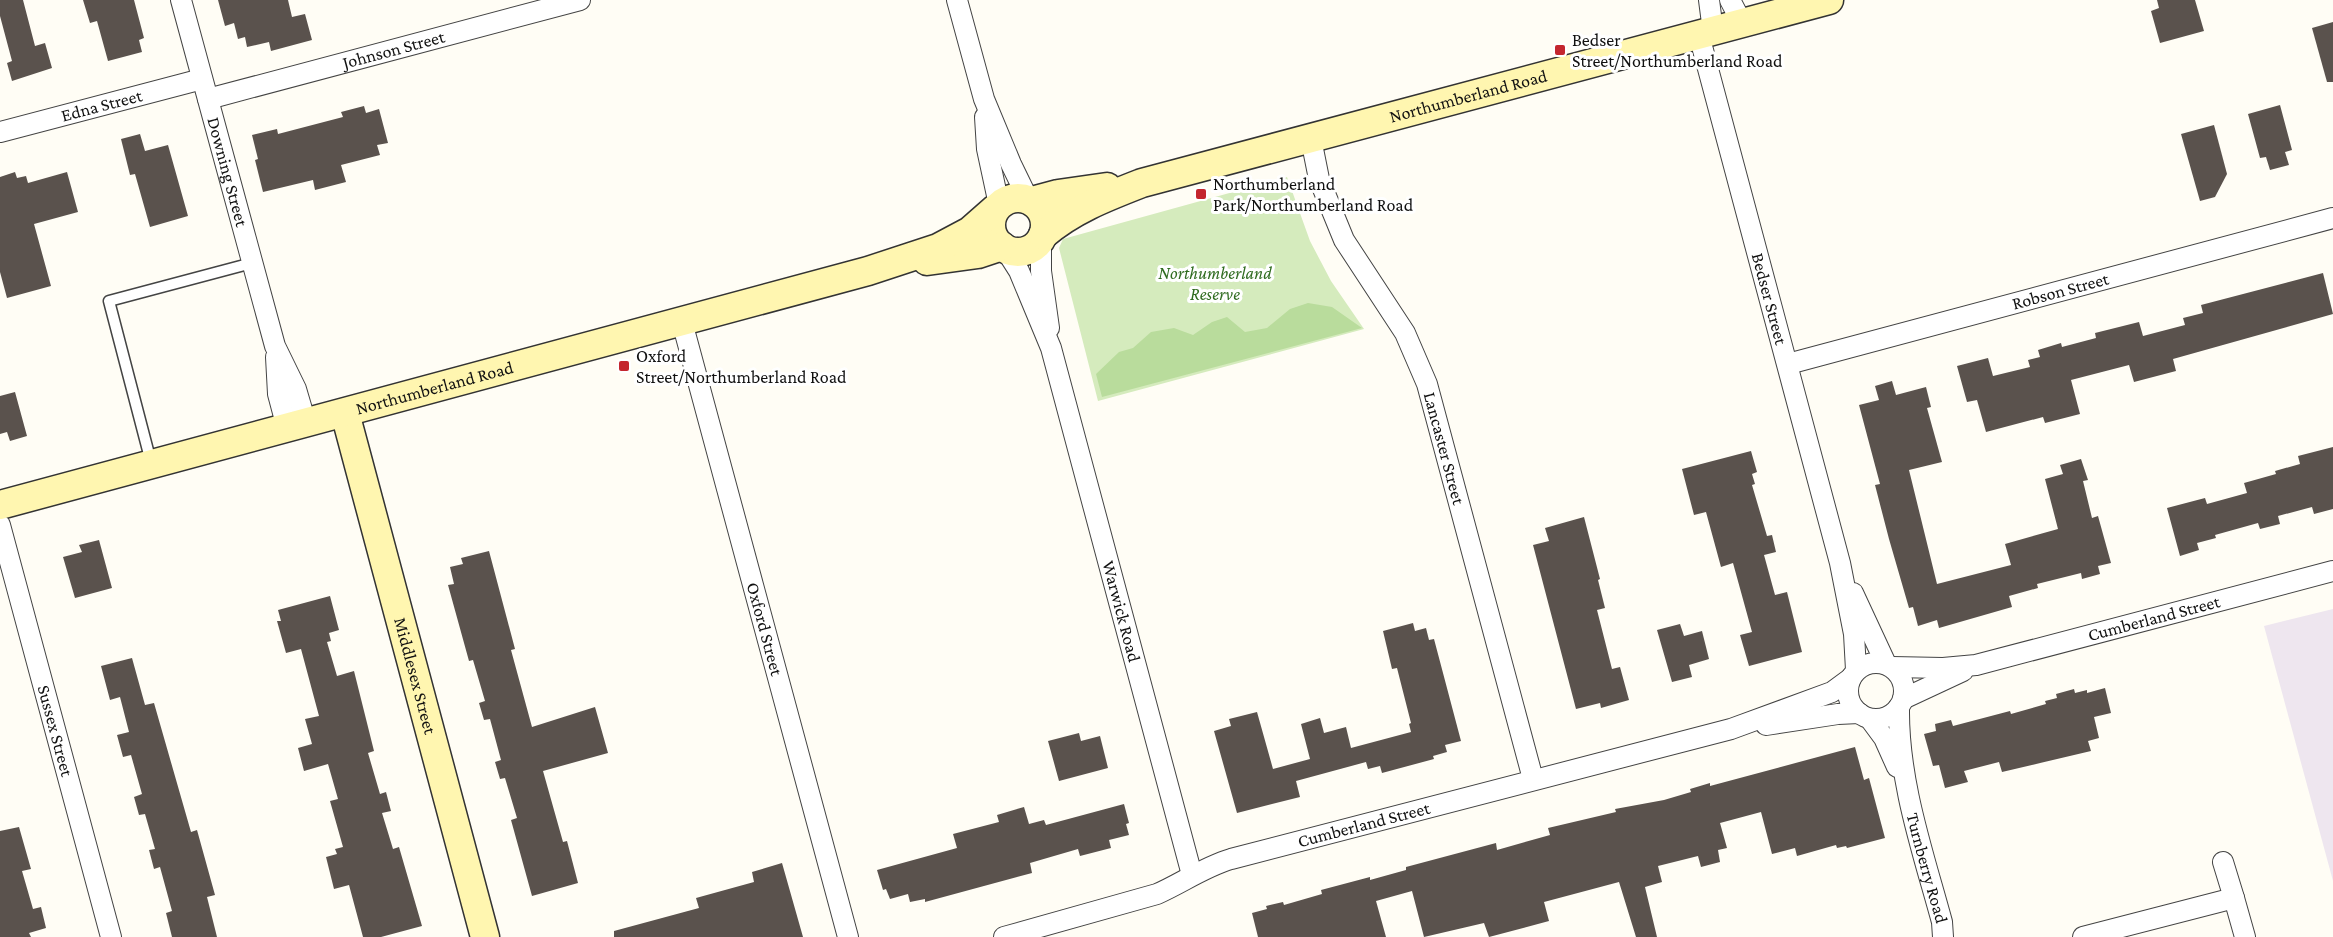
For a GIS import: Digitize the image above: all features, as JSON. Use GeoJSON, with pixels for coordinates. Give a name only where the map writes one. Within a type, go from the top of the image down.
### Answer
{"type":"FeatureCollection","features":[{"type":"Feature","properties":{"kind":"street","name":"Downing Street"},"geometry":{"type":"LineString","coordinates":[[181,0],[275,346],[296,389],[297,426]]}},
{"type":"Feature","properties":{"kind":"street","name":"Johnson Street"},"geometry":{"type":"LineString","coordinates":[[208,99],[580,0]]}},
{"type":"Feature","properties":{"kind":"street"},"geometry":{"type":"LineString","coordinates":[[957,0],[984,99],[1011,164],[1030,200],[1038,206],[1045,220],[1042,237],[1029,249],[1021,252],[1004,248],[992,233],[992,217],[997,207],[1013,198],[1030,200]]}},
{"type":"Feature","properties":{"kind":"street","name":"Bedser Street"},"geometry":{"type":"LineString","coordinates":[[1709,0],[1706,33],[1840,563],[1854,634],[1854,674]]}},
{"type":"Feature","properties":{"kind":"street","name":"Northumberland Road"},"geometry":{"type":"LineString","coordinates":[[1030,200],[1142,183],[1311,139],[1706,33],[1736,12],[1830,0]]}},
{"type":"Feature","properties":{"kind":"street","name":"Edna Street"},"geometry":{"type":"LineString","coordinates":[[0,132],[202,79]]}},
{"type":"Feature","properties":{"kind":"street"},"geometry":{"type":"LineString","coordinates":[[984,99],[987,149],[997,207]]}},
{"type":"Feature","properties":{"kind":"street","name":"Lancaster Street"},"geometry":{"type":"LineString","coordinates":[[1311,139],[1319,179],[1340,231],[1356,261],[1405,333],[1426,384],[1533,779]]}},
{"type":"Feature","properties":{"kind":"street","name":"Northumberland Road"},"geometry":{"type":"LineString","coordinates":[[1042,237],[1059,221],[1077,210],[1142,183]]}},
{"type":"Feature","properties":{"kind":"street","name":"Northumberland Road"},"geometry":{"type":"LineString","coordinates":[[0,505],[868,271],[938,248],[970,231],[997,207]]}},
{"type":"Feature","properties":{"kind":"street","name":"Robson Street"},"geometry":{"type":"LineString","coordinates":[[1788,364],[2333,218]]}},
{"type":"Feature","properties":{"kind":"street","name":"Warwick Road"},"geometry":{"type":"LineString","coordinates":[[1042,237],[1041,271],[1051,348],[1192,875]]}},
{"type":"Feature","properties":{"kind":"street","name":"Northumberland Road"},"geometry":{"type":"LineString","coordinates":[[868,271],[1004,248]]}},
{"type":"Feature","properties":{"kind":"street","name":"Warwick Road"},"geometry":{"type":"LineString","coordinates":[[1004,248],[1018,271],[1051,348]]}},
{"type":"Feature","properties":{"kind":"street","name":"Oxford Street"},"geometry":{"type":"LineString","coordinates":[[682,322],[848,937]]}},
{"type":"Feature","properties":{"kind":"street","name":"Middlesex Street"},"geometry":{"type":"LineString","coordinates":[[345,412],[485,937]]}},
{"type":"Feature","properties":{"kind":"street","name":"Sussex Street"},"geometry":{"type":"LineString","coordinates":[[0,525],[111,937]]}},
{"type":"Feature","properties":{"kind":"street","name":"Bedser Street"},"geometry":{"type":"LineString","coordinates":[[1840,563],[1889,666]]}},
{"type":"Feature","properties":{"kind":"street","name":"Cumberland Street"},"geometry":{"type":"LineString","coordinates":[[1889,666],[1943,668],[1976,665],[2333,571]]}},
{"type":"Feature","properties":{"kind":"street"},"geometry":{"type":"LineString","coordinates":[[1870,663],[1889,666],[1903,682],[1901,704],[1886,717],[1864,716],[1852,706],[1848,697],[1848,687],[1854,674],[1870,663]]}},
{"type":"Feature","properties":{"kind":"street","name":"Cumberland Street"},"geometry":{"type":"LineString","coordinates":[[1901,704],[1976,665]]}},
{"type":"Feature","properties":{"kind":"street","name":"Cumberland Street"},"geometry":{"type":"LineString","coordinates":[[1004,937],[1157,894],[1177,886],[1213,864],[1731,729],[1832,692],[1854,674]]}},
{"type":"Feature","properties":{"kind":"street","name":"Turnberry Road"},"geometry":{"type":"LineString","coordinates":[[1901,704],[1899,734],[1909,798],[1942,922],[1943,937]]}},
{"type":"Feature","properties":{"kind":"street","name":"Cumberland Street"},"geometry":{"type":"LineString","coordinates":[[1731,729],[1838,714],[1864,716]]}},
{"type":"Feature","properties":{"kind":"street","name":"Turnberry Road"},"geometry":{"type":"LineString","coordinates":[[1864,716],[1890,751],[1909,798]]}},
{"type":"Feature","properties":{"kind":"street"},"geometry":{"type":"LineString","coordinates":[[2223,862],[2245,937]]}},
{"type":"Feature","properties":{"kind":"street"},"geometry":{"type":"LineString","coordinates":[[2083,937],[2234,898]]}},
{"type":"Feature","properties":{"kind":"lane"},"geometry":{"type":"LineString","coordinates":[[152,464],[109,301],[252,263]]}},
{"type":"Feature","properties":{"kind":"shaded area"},"geometry":{"type":"Polygon","coordinates":[[[2333,609],[2333,881],[2264,626],[2333,609]]]}},
{"type":"Feature","properties":{"kind":"green space","name":"Northumberland Reserve"},"geometry":{"type":"Polygon","coordinates":[[[1287,177],[1310,241],[1331,281],[1364,329],[1098,401],[1059,248],[1063,239],[1287,177]]]}},
{"type":"Feature","properties":{"kind":"green space"},"geometry":{"type":"Polygon","coordinates":[[[1308,303],[1332,307],[1362,328],[1102,397],[1096,374],[1119,352],[1133,348],[1151,332],[1174,328],[1193,335],[1212,322],[1227,317],[1245,332],[1267,328],[1290,309],[1308,303]]]}},
{"type":"Feature","properties":{"kind":"building"},"geometry":{"type":"Polygon","coordinates":[[[0,0],[23,0],[35,46],[45,43],[52,68],[12,81],[7,63],[12,61],[0,16],[0,0]]]}},
{"type":"Feature","properties":{"kind":"building"},"geometry":{"type":"Polygon","coordinates":[[[83,0],[134,0],[144,38],[139,40],[142,52],[108,61],[97,21],[90,23],[83,0]]]}},
{"type":"Feature","properties":{"kind":"building"},"geometry":{"type":"Polygon","coordinates":[[[218,0],[288,0],[292,17],[305,14],[312,40],[271,51],[269,42],[247,47],[245,37],[238,39],[234,23],[225,26],[218,0]]]}},
{"type":"Feature","properties":{"kind":"building"},"geometry":{"type":"Polygon","coordinates":[[[2157,0],[2195,0],[2204,31],[2160,43],[2151,11],[2159,8],[2157,0]]]}},
{"type":"Feature","properties":{"kind":"building"},"geometry":{"type":"Polygon","coordinates":[[[2333,22],[2333,82],[2327,82],[2312,28],[2333,22]]]}},
{"type":"Feature","properties":{"kind":"building"},"geometry":{"type":"Polygon","coordinates":[[[2280,105],[2292,150],[2285,152],[2289,165],[2270,170],[2266,157],[2260,158],[2248,114],[2280,105]]]}},
{"type":"Feature","properties":{"kind":"building"},"geometry":{"type":"Polygon","coordinates":[[[364,106],[366,113],[379,109],[388,143],[377,145],[380,155],[341,165],[346,182],[315,190],[313,180],[263,192],[252,135],[277,129],[278,134],[343,117],[341,112],[364,106]]]}},
{"type":"Feature","properties":{"kind":"building"},"geometry":{"type":"Polygon","coordinates":[[[2214,125],[2227,174],[2215,197],[2200,201],[2181,134],[2214,125]]]}},
{"type":"Feature","properties":{"kind":"building"},"geometry":{"type":"Polygon","coordinates":[[[140,134],[145,151],[168,145],[188,216],[150,227],[135,174],[130,175],[121,139],[140,134]]]}},
{"type":"Feature","properties":{"kind":"building"},"geometry":{"type":"Polygon","coordinates":[[[15,172],[17,178],[26,176],[28,183],[67,172],[78,212],[34,224],[51,286],[7,298],[0,272],[0,177],[15,172]]]}},
{"type":"Feature","properties":{"kind":"building"},"geometry":{"type":"Polygon","coordinates":[[[2323,273],[2333,314],[2173,359],[2176,371],[2134,382],[2129,365],[2071,380],[2080,414],[2045,423],[2043,417],[1986,432],[1977,400],[1967,402],[1957,366],[1988,358],[1993,376],[2030,367],[2028,360],[2040,357],[2038,350],[2061,343],[2062,347],[2096,338],[2095,333],[2139,322],[2143,336],[2185,325],[2183,318],[2203,313],[2201,305],[2323,273]]]}},
{"type":"Feature","properties":{"kind":"building"},"geometry":{"type":"Polygon","coordinates":[[[1892,381],[1896,395],[1926,387],[1931,407],[1927,408],[1942,462],[1909,470],[1937,584],[2011,565],[2005,544],[2058,529],[2045,479],[2063,474],[2060,465],[2081,459],[2088,480],[2083,481],[2092,518],[2098,516],[2111,563],[2098,566],[2100,574],[2082,579],[2081,573],[2037,584],[2038,588],[2009,596],[2012,607],[1939,628],[1937,620],[1918,626],[1913,607],[1909,608],[1889,539],[1875,485],[1880,484],[1859,405],[1879,400],[1875,386],[1892,381]]]}},
{"type":"Feature","properties":{"kind":"building"},"geometry":{"type":"Polygon","coordinates":[[[15,392],[27,436],[10,441],[7,432],[0,434],[0,396],[15,392]]]}},
{"type":"Feature","properties":{"kind":"building"},"geometry":{"type":"Polygon","coordinates":[[[2333,447],[2333,509],[2314,514],[2312,507],[2278,516],[2280,524],[2260,529],[2258,523],[2215,535],[2216,538],[2197,543],[2199,550],[2180,556],[2167,508],[2205,498],[2207,504],[2247,493],[2244,483],[2300,464],[2298,456],[2333,447]]]}},
{"type":"Feature","properties":{"kind":"building"},"geometry":{"type":"Polygon","coordinates":[[[1751,451],[1757,472],[1752,474],[1755,484],[1752,485],[1767,536],[1772,535],[1776,552],[1764,555],[1775,595],[1787,592],[1802,652],[1749,666],[1740,635],[1752,632],[1733,563],[1721,567],[1706,512],[1694,515],[1682,469],[1751,451]]]}},
{"type":"Feature","properties":{"kind":"building"},"geometry":{"type":"Polygon","coordinates":[[[1584,517],[1605,608],[1597,610],[1612,669],[1620,667],[1629,700],[1601,708],[1600,703],[1576,709],[1533,545],[1549,541],[1545,528],[1584,517]]]}},
{"type":"Feature","properties":{"kind":"building"},"geometry":{"type":"Polygon","coordinates":[[[99,540],[112,588],[75,598],[63,557],[82,552],[79,545],[99,540]]]}},
{"type":"Feature","properties":{"kind":"building"},"geometry":{"type":"Polygon","coordinates":[[[489,551],[515,649],[511,650],[532,727],[595,707],[608,753],[543,771],[563,842],[567,841],[578,883],[532,896],[511,820],[517,818],[505,778],[500,779],[495,762],[501,760],[490,719],[484,720],[479,703],[485,701],[473,660],[469,661],[448,585],[454,584],[450,567],[463,564],[461,558],[489,551]]]}},
{"type":"Feature","properties":{"kind":"building"},"geometry":{"type":"Polygon","coordinates":[[[330,596],[339,630],[329,633],[331,641],[327,642],[337,676],[354,671],[374,751],[368,753],[380,794],[386,792],[391,811],[382,813],[393,849],[399,847],[422,926],[381,937],[363,937],[349,885],[334,889],[326,857],[337,854],[335,849],[343,847],[330,801],[338,799],[328,764],[304,771],[298,748],[312,744],[305,719],[319,716],[301,649],[286,653],[277,621],[281,621],[278,610],[330,596]]]}},
{"type":"Feature","properties":{"kind":"building"},"geometry":{"type":"Polygon","coordinates":[[[1413,623],[1415,631],[1426,628],[1429,640],[1434,639],[1461,741],[1445,745],[1447,752],[1433,756],[1434,759],[1382,773],[1380,766],[1368,769],[1366,762],[1296,781],[1300,797],[1237,813],[1214,731],[1231,726],[1229,719],[1257,712],[1273,769],[1310,759],[1301,724],[1320,718],[1324,733],[1346,727],[1351,748],[1411,732],[1409,724],[1411,723],[1397,668],[1392,669],[1383,631],[1413,623]]]}},
{"type":"Feature","properties":{"kind":"building"},"geometry":{"type":"Polygon","coordinates":[[[1680,624],[1684,636],[1702,631],[1709,659],[1689,665],[1692,677],[1672,682],[1657,630],[1680,624]]]}},
{"type":"Feature","properties":{"kind":"building"},"geometry":{"type":"Polygon","coordinates":[[[132,658],[145,705],[154,703],[191,832],[197,830],[215,895],[207,897],[217,937],[172,937],[166,913],[172,911],[160,867],[154,869],[149,850],[155,849],[145,814],[139,815],[134,797],[142,794],[131,755],[123,757],[117,735],[129,732],[120,697],[110,700],[101,666],[132,658]]]}},
{"type":"Feature","properties":{"kind":"building"},"geometry":{"type":"Polygon","coordinates":[[[2105,688],[2111,713],[2094,717],[2099,738],[2088,741],[2091,751],[2002,772],[1999,762],[1964,771],[1968,782],[1945,788],[1939,765],[1933,766],[1924,734],[1936,731],[1935,724],[1951,720],[1953,726],[2010,711],[2011,714],[2046,704],[2045,701],[2057,698],[2056,694],[2074,689],[2075,693],[2087,690],[2087,693],[2105,688]]]}},
{"type":"Feature","properties":{"kind":"building"},"geometry":{"type":"Polygon","coordinates":[[[1079,733],[1081,741],[1100,736],[1108,768],[1059,781],[1048,741],[1079,733]]]}},
{"type":"Feature","properties":{"kind":"building"},"geometry":{"type":"Polygon","coordinates":[[[1855,747],[1864,780],[1869,778],[1885,838],[1847,848],[1846,846],[1837,848],[1836,845],[1797,856],[1795,848],[1772,854],[1761,812],[1720,823],[1727,848],[1718,850],[1720,862],[1701,867],[1698,856],[1658,866],[1662,882],[1645,887],[1657,937],[1636,937],[1619,882],[1544,902],[1549,921],[1489,937],[1484,923],[1424,937],[1412,891],[1376,901],[1386,937],[1258,937],[1252,913],[1267,909],[1266,906],[1283,902],[1284,905],[1322,894],[1321,890],[1370,877],[1370,880],[1406,870],[1406,867],[1496,843],[1497,850],[1550,835],[1548,828],[1616,812],[1615,809],[1664,800],[1691,792],[1690,789],[1710,783],[1710,786],[1855,747]]]}},
{"type":"Feature","properties":{"kind":"building"},"geometry":{"type":"Polygon","coordinates":[[[1124,804],[1129,823],[1126,824],[1129,835],[1109,840],[1111,848],[1080,856],[1078,849],[1030,863],[1032,873],[925,902],[925,899],[910,902],[908,894],[890,899],[886,889],[883,890],[877,870],[957,848],[953,834],[999,822],[997,815],[1024,807],[1029,824],[1044,820],[1046,825],[1124,804]]]}},
{"type":"Feature","properties":{"kind":"building"},"geometry":{"type":"Polygon","coordinates":[[[19,827],[31,869],[22,871],[33,909],[41,907],[46,928],[29,933],[31,937],[0,937],[0,831],[19,827]]]}},
{"type":"Feature","properties":{"kind":"building"},"geometry":{"type":"Polygon","coordinates":[[[782,863],[803,937],[614,937],[614,931],[699,908],[696,898],[754,882],[752,872],[782,863]]]}},
{"type":"Feature","properties":{"kind":"place","name":"Bedser Street/Northumberland Road"},"geometry":{"type":"Point","coordinates":[1560,50]}},
{"type":"Feature","properties":{"kind":"place","name":"Northumberland Park/Northumberland Road"},"geometry":{"type":"Point","coordinates":[1201,194]}},
{"type":"Feature","properties":{"kind":"place","name":"Oxford Street/Northumberland Road"},"geometry":{"type":"Point","coordinates":[624,366]}}]}
